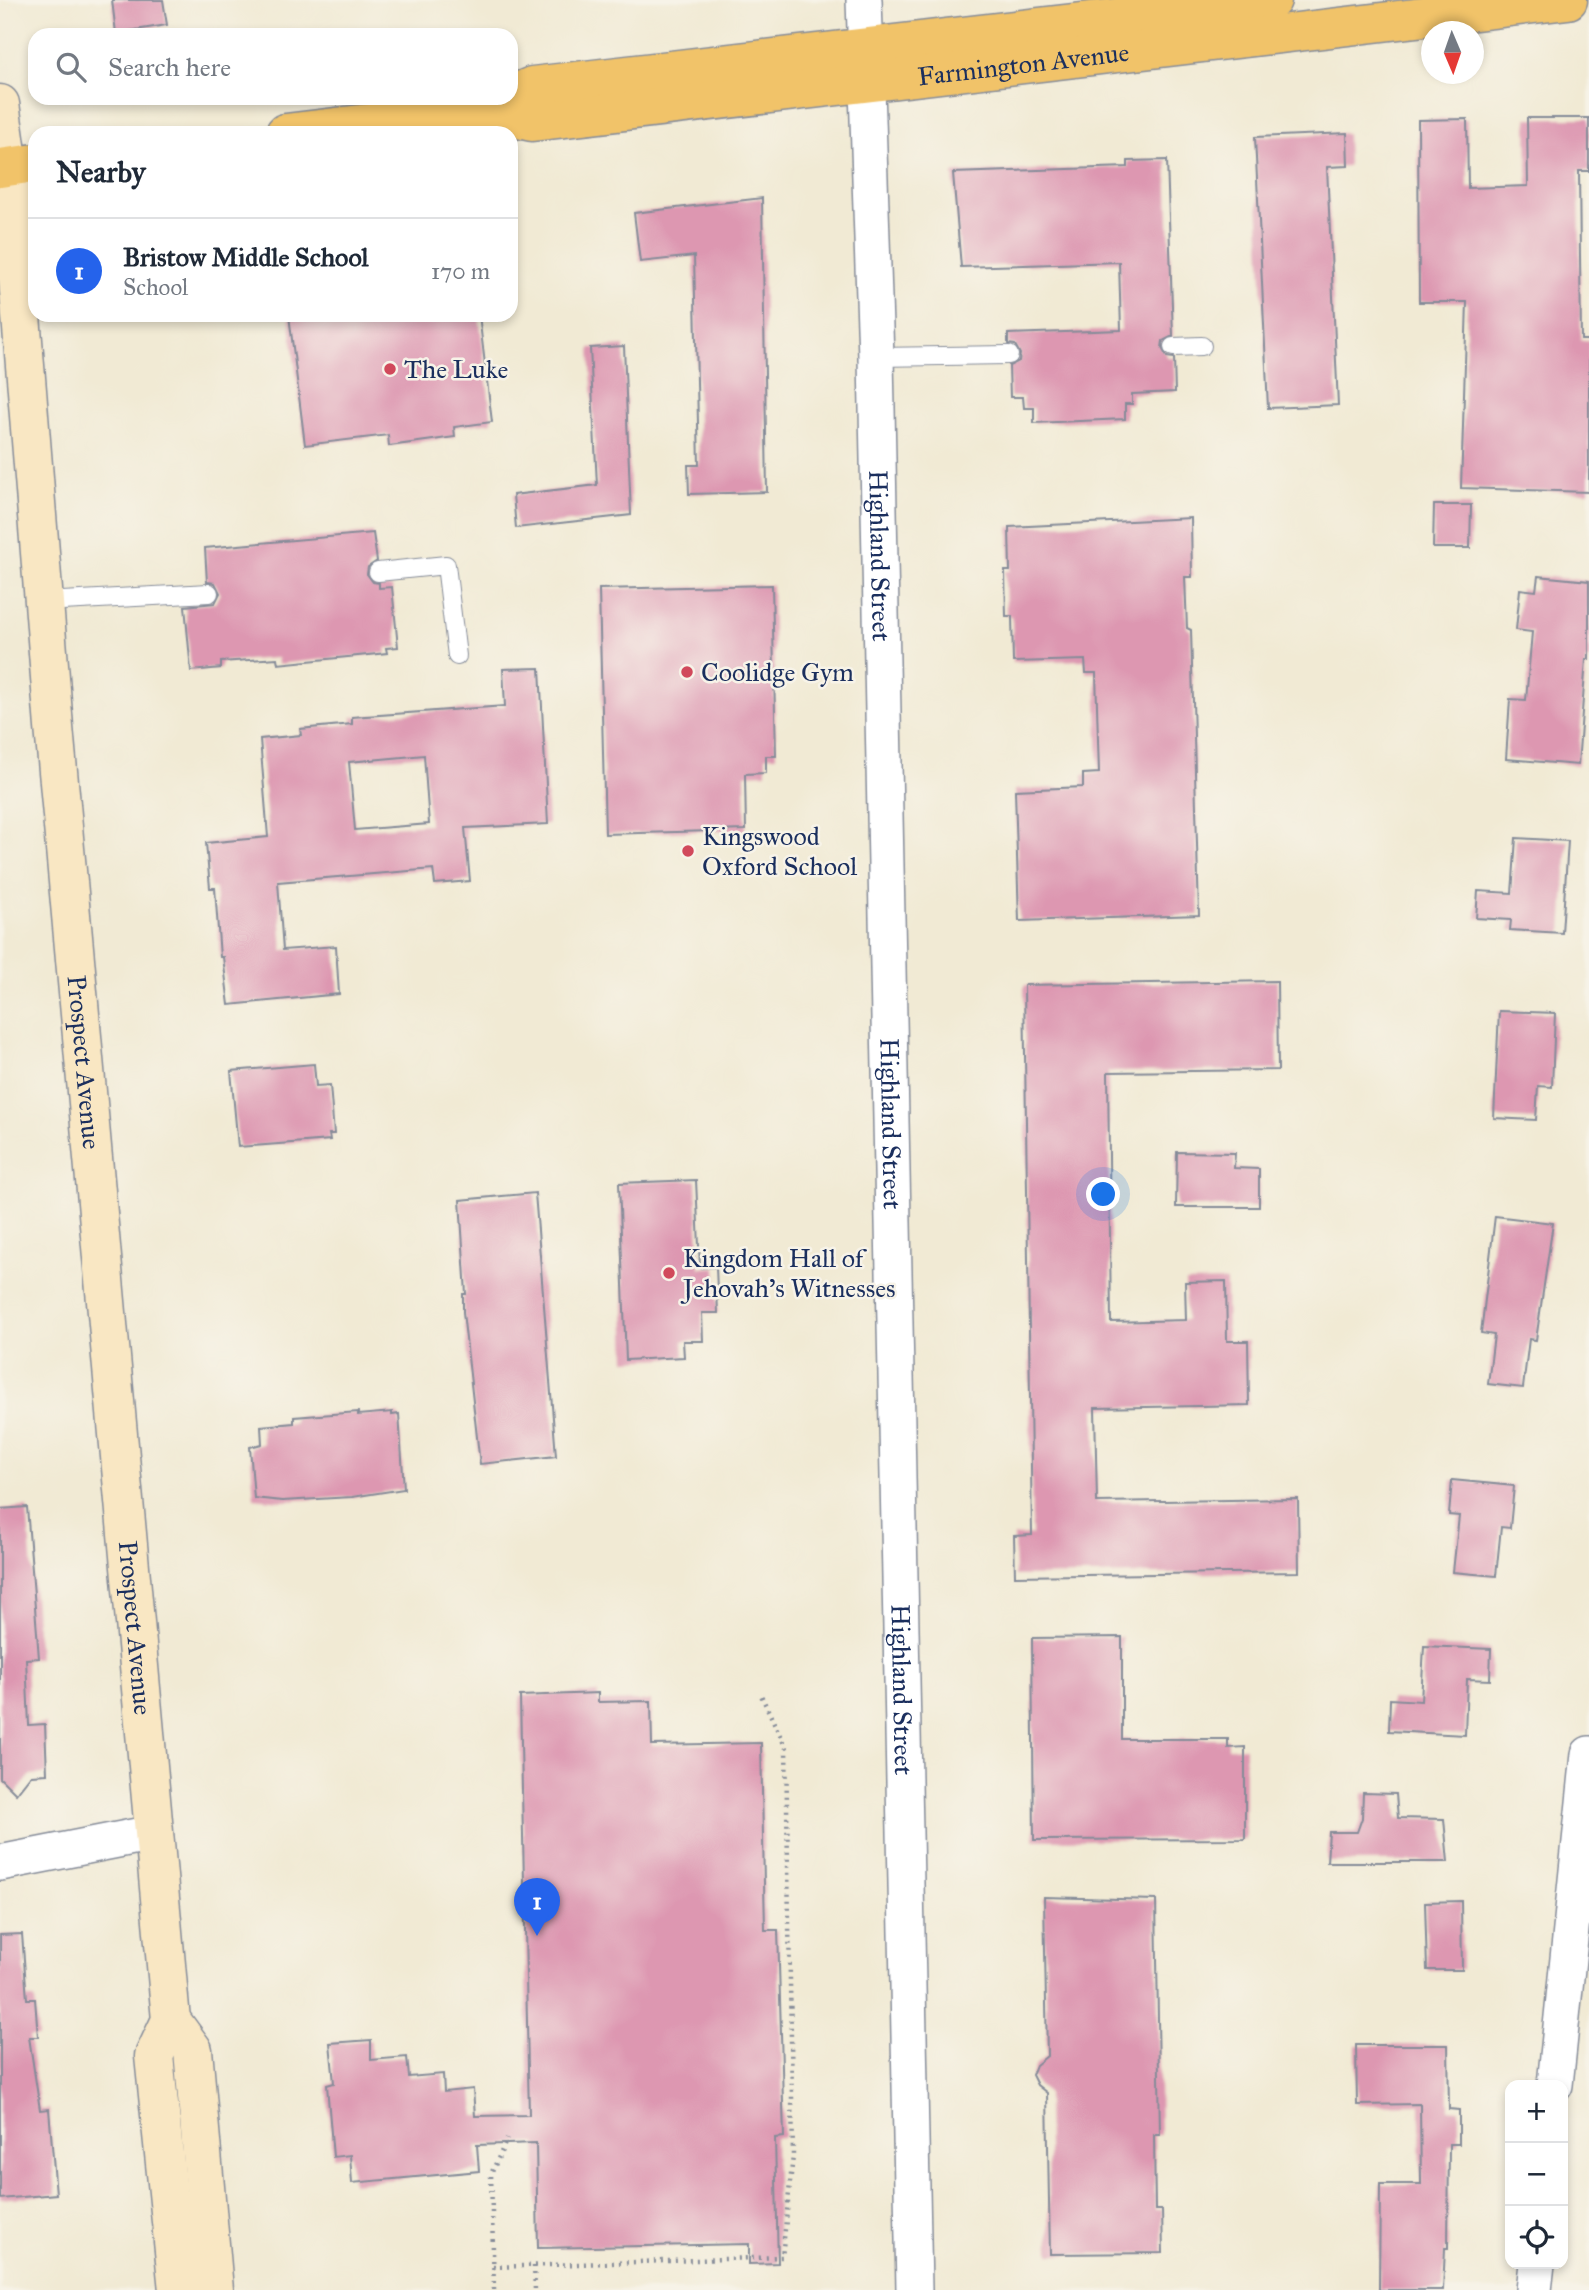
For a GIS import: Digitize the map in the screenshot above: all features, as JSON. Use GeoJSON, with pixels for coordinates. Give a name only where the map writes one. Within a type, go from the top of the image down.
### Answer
{"type":"FeatureCollection","features":[{"type":"Feature","properties":{"kind":"main road","name":"Farmington Avenue"},"geometry":{"type":"LineString","coordinates":[[504,105],[532,122],[1272,0]]}},
{"type":"Feature","properties":{"kind":"main road","name":"Farmington Avenue"},"geometry":{"type":"LineString","coordinates":[[868,65],[1568,0]]}},
{"type":"Feature","properties":{"kind":"main road","name":"Prospect Avenue"},"geometry":{"type":"LineString","coordinates":[[0,104],[15,165],[44,602],[171,2020]]}},
{"type":"Feature","properties":{"kind":"main road","name":"Farmington Avenue"},"geometry":{"type":"LineString","coordinates":[[332,126],[471,105]]}},
{"type":"Feature","properties":{"kind":"main road"},"geometry":{"type":"LineString","coordinates":[[178,2290],[154,2056],[171,2020],[193,2050],[214,2290]]}},
{"type":"Feature","properties":{"kind":"street","name":"Highland Street"},"geometry":{"type":"LineString","coordinates":[[864,0],[876,357],[914,2290]]}},
{"type":"Feature","properties":{"kind":"street"},"geometry":{"type":"LineString","coordinates":[[1556,2080],[1589,1754]]}},
{"type":"Feature","properties":{"kind":"street"},"geometry":{"type":"LineString","coordinates":[[0,1863],[153,1833]]}},
{"type":"Feature","properties":{"kind":"street"},"geometry":{"type":"LineString","coordinates":[[1534,2290],[1536,2269]]}},
{"type":"Feature","properties":{"kind":"lane"},"geometry":{"type":"LineString","coordinates":[[1173,347],[1202,346]]}},
{"type":"Feature","properties":{"kind":"lane"},"geometry":{"type":"LineString","coordinates":[[876,357],[1009,355]]}},
{"type":"Feature","properties":{"kind":"lane"},"geometry":{"type":"LineString","coordinates":[[378,572],[446,565],[457,656]]}},
{"type":"Feature","properties":{"kind":"lane"},"geometry":{"type":"LineString","coordinates":[[44,602],[208,593]]}},
{"type":"Feature","properties":{"kind":"path"},"geometry":{"type":"LineString","coordinates":[[493,2267],[782,2257],[793,2143],[786,1748],[760,1693]]}},
{"type":"Feature","properties":{"kind":"path"},"geometry":{"type":"LineString","coordinates":[[494,2290],[491,2174],[507,2139]]}},
{"type":"Feature","properties":{"kind":"path"},"geometry":{"type":"LineString","coordinates":[[534,2266],[535,2290]]}},
{"type":"Feature","properties":{"kind":"building"},"geometry":{"type":"Polygon","coordinates":[[[112,0],[163,0],[167,25],[115,28],[112,0]]]}},
{"type":"Feature","properties":{"kind":"building"},"geometry":{"type":"Polygon","coordinates":[[[1527,118],[1589,118],[1589,171],[1579,171],[1581,340],[1589,340],[1589,492],[1461,488],[1467,302],[1419,302],[1418,120],[1467,119],[1468,188],[1528,186],[1527,118]]]}},
{"type":"Feature","properties":{"kind":"building"},"geometry":{"type":"Polygon","coordinates":[[[1347,133],[1348,166],[1327,167],[1338,405],[1268,408],[1255,137],[1347,133]]]}},
{"type":"Feature","properties":{"kind":"building"},"geometry":{"type":"Polygon","coordinates":[[[1167,160],[1173,336],[1163,341],[1162,348],[1167,357],[1174,358],[1175,392],[1132,394],[1132,404],[1125,404],[1125,419],[1034,423],[1034,408],[1024,408],[1023,397],[1010,397],[1009,366],[1019,361],[1020,354],[1015,345],[1008,344],[1008,334],[1121,330],[1119,262],[961,267],[953,173],[1128,167],[1128,161],[1167,160]]]}},
{"type":"Feature","properties":{"kind":"building"},"geometry":{"type":"Polygon","coordinates":[[[762,198],[767,492],[689,494],[688,465],[699,465],[694,256],[640,262],[634,213],[762,198]]]}},
{"type":"Feature","properties":{"kind":"building","name":"The Luke"},"geometry":{"type":"Polygon","coordinates":[[[290,322],[480,322],[492,422],[454,427],[455,437],[389,446],[388,435],[305,445],[290,322]]]}},
{"type":"Feature","properties":{"kind":"building"},"geometry":{"type":"Polygon","coordinates":[[[624,346],[631,515],[516,528],[513,495],[597,485],[590,348],[624,346]]]}},
{"type":"Feature","properties":{"kind":"building"},"geometry":{"type":"Polygon","coordinates":[[[1434,505],[1471,505],[1470,548],[1433,548],[1434,505]]]}},
{"type":"Feature","properties":{"kind":"building"},"geometry":{"type":"Polygon","coordinates":[[[1191,518],[1192,577],[1185,577],[1187,628],[1191,630],[1199,915],[1019,921],[1015,790],[1083,787],[1083,774],[1099,773],[1096,673],[1086,673],[1085,660],[1013,662],[1012,616],[1006,616],[1005,571],[1010,571],[1009,527],[1191,518]]]}},
{"type":"Feature","properties":{"kind":"building"},"geometry":{"type":"Polygon","coordinates":[[[373,533],[377,561],[368,567],[367,574],[373,582],[379,583],[379,588],[392,587],[398,647],[386,648],[387,653],[278,664],[277,658],[221,662],[221,668],[191,671],[185,606],[215,603],[220,593],[215,583],[207,582],[205,548],[373,533]]]}},
{"type":"Feature","properties":{"kind":"building"},"geometry":{"type":"Polygon","coordinates":[[[1538,576],[1589,581],[1589,659],[1586,659],[1578,765],[1506,759],[1510,699],[1526,700],[1532,632],[1516,630],[1520,589],[1536,591],[1538,576]]]}},
{"type":"Feature","properties":{"kind":"building","name":"Coolidge Gym"},"geometry":{"type":"Polygon","coordinates":[[[772,585],[776,756],[766,756],[766,773],[745,774],[746,830],[605,834],[599,589],[772,585]]]}},
{"type":"Feature","properties":{"kind":"building"},"geometry":{"type":"Polygon","coordinates":[[[540,668],[548,824],[465,828],[470,881],[435,884],[433,869],[278,882],[283,950],[336,946],[339,994],[229,1005],[223,957],[220,957],[215,888],[210,888],[206,843],[268,837],[260,739],[301,735],[300,729],[352,724],[352,717],[505,706],[503,669],[540,668]],[[424,755],[349,762],[355,830],[429,824],[424,755]]]}},
{"type":"Feature","properties":{"kind":"building"},"geometry":{"type":"Polygon","coordinates":[[[1516,838],[1568,841],[1562,933],[1510,930],[1511,920],[1476,918],[1478,891],[1512,893],[1516,838]]]}},
{"type":"Feature","properties":{"kind":"building"},"geometry":{"type":"Polygon","coordinates":[[[1277,981],[1278,1070],[1108,1072],[1111,1322],[1186,1320],[1185,1282],[1226,1281],[1227,1341],[1248,1341],[1249,1405],[1095,1408],[1097,1502],[1298,1499],[1299,1572],[1015,1576],[1014,1536],[1032,1535],[1024,985],[1277,981]]]}},
{"type":"Feature","properties":{"kind":"building"},"geometry":{"type":"Polygon","coordinates":[[[1499,1011],[1555,1013],[1552,1087],[1538,1086],[1536,1120],[1494,1118],[1499,1011]]]}},
{"type":"Feature","properties":{"kind":"building"},"geometry":{"type":"Polygon","coordinates":[[[314,1064],[316,1086],[330,1085],[334,1134],[329,1134],[330,1140],[238,1147],[231,1071],[314,1064]]]}},
{"type":"Feature","properties":{"kind":"building"},"geometry":{"type":"Polygon","coordinates":[[[1177,1152],[1235,1153],[1234,1168],[1259,1169],[1259,1207],[1176,1207],[1177,1152]]]}},
{"type":"Feature","properties":{"kind":"building","name":"Kingdom Hall of Jehovah's Witnesses"},"geometry":{"type":"Polygon","coordinates":[[[696,1180],[700,1268],[716,1267],[718,1313],[702,1313],[703,1341],[683,1341],[684,1357],[626,1360],[619,1183],[696,1180]]]}},
{"type":"Feature","properties":{"kind":"building"},"geometry":{"type":"Polygon","coordinates":[[[535,1193],[556,1456],[480,1464],[463,1312],[463,1294],[466,1294],[460,1200],[535,1193]]]}},
{"type":"Feature","properties":{"kind":"building"},"geometry":{"type":"Polygon","coordinates":[[[1495,1216],[1553,1223],[1536,1340],[1529,1339],[1523,1388],[1488,1384],[1494,1335],[1481,1333],[1495,1216]]]}},
{"type":"Feature","properties":{"kind":"building"},"geometry":{"type":"Polygon","coordinates":[[[358,1412],[358,1415],[392,1412],[392,1415],[399,1414],[404,1489],[352,1497],[282,1501],[254,1498],[250,1447],[262,1444],[261,1426],[294,1423],[294,1417],[358,1412]]]}},
{"type":"Feature","properties":{"kind":"building"},"geometry":{"type":"Polygon","coordinates":[[[1452,1480],[1514,1486],[1510,1528],[1501,1527],[1496,1576],[1453,1572],[1459,1516],[1449,1515],[1452,1480]]]}},
{"type":"Feature","properties":{"kind":"building"},"geometry":{"type":"Polygon","coordinates":[[[27,1507],[39,1658],[26,1659],[29,1725],[45,1724],[47,1774],[31,1775],[16,1794],[0,1778],[0,1509],[27,1507]]]}},
{"type":"Feature","properties":{"kind":"building"},"geometry":{"type":"Polygon","coordinates":[[[1122,1637],[1122,1739],[1228,1739],[1228,1748],[1245,1747],[1245,1839],[1034,1840],[1032,1638],[1122,1637]]]}},
{"type":"Feature","properties":{"kind":"building"},"geometry":{"type":"Polygon","coordinates":[[[1424,1646],[1491,1649],[1490,1680],[1467,1679],[1465,1735],[1389,1731],[1390,1699],[1421,1701],[1424,1646]]]}},
{"type":"Feature","properties":{"kind":"building"},"geometry":{"type":"Polygon","coordinates":[[[598,1693],[598,1702],[651,1701],[652,1745],[761,1743],[765,1930],[778,1930],[784,2137],[775,2138],[778,2263],[749,2264],[749,2244],[538,2248],[536,2143],[477,2145],[479,2171],[352,2183],[350,2155],[333,2157],[327,2085],[334,2083],[330,2043],[371,2040],[371,2060],[407,2057],[409,2077],[443,2074],[444,2092],[473,2089],[475,2116],[529,2115],[520,1696],[598,1693]]]}},
{"type":"Feature","properties":{"kind":"building"},"geometry":{"type":"Polygon","coordinates":[[[1363,1793],[1396,1794],[1398,1818],[1444,1819],[1448,1862],[1327,1862],[1329,1832],[1357,1832],[1362,1818],[1363,1793]]]}},
{"type":"Feature","properties":{"kind":"building"},"geometry":{"type":"Polygon","coordinates":[[[1044,1897],[1156,1900],[1160,2135],[1154,2135],[1155,2210],[1162,2210],[1163,2253],[1050,2254],[1047,2093],[1037,2085],[1032,2075],[1036,2065],[1047,2056],[1044,1897]]]}},
{"type":"Feature","properties":{"kind":"building"},"geometry":{"type":"Polygon","coordinates":[[[1461,1901],[1462,1970],[1427,1970],[1425,1902],[1461,1901]]]}},
{"type":"Feature","properties":{"kind":"building"},"geometry":{"type":"Polygon","coordinates":[[[22,1934],[27,1999],[35,1999],[38,2037],[29,2037],[40,2110],[49,2109],[56,2194],[0,2199],[0,1935],[22,1934]]]}},
{"type":"Feature","properties":{"kind":"building"},"geometry":{"type":"Polygon","coordinates":[[[1356,2045],[1448,2045],[1449,2109],[1459,2110],[1459,2144],[1449,2144],[1448,2248],[1445,2248],[1443,2290],[1379,2290],[1380,2184],[1421,2184],[1420,2104],[1357,2105],[1356,2045]]]}},
{"type":"Feature","properties":{"kind":"place","name":"The Luke"},"geometry":{"type":"Point","coordinates":[390,369]}},
{"type":"Feature","properties":{"kind":"place","name":"Coolidge Gym"},"geometry":{"type":"Point","coordinates":[687,672]}},
{"type":"Feature","properties":{"kind":"place","name":"Kingswood Oxford School"},"geometry":{"type":"Point","coordinates":[688,851]}},
{"type":"Feature","properties":{"kind":"place","name":"Kingdom Hall of Jehovah's Witnesses"},"geometry":{"type":"Point","coordinates":[669,1273]}},
{"type":"Feature","properties":{"kind":"place","name":"Bristow Middle School"},"geometry":{"type":"Point","coordinates":[537,1936]}}]}
